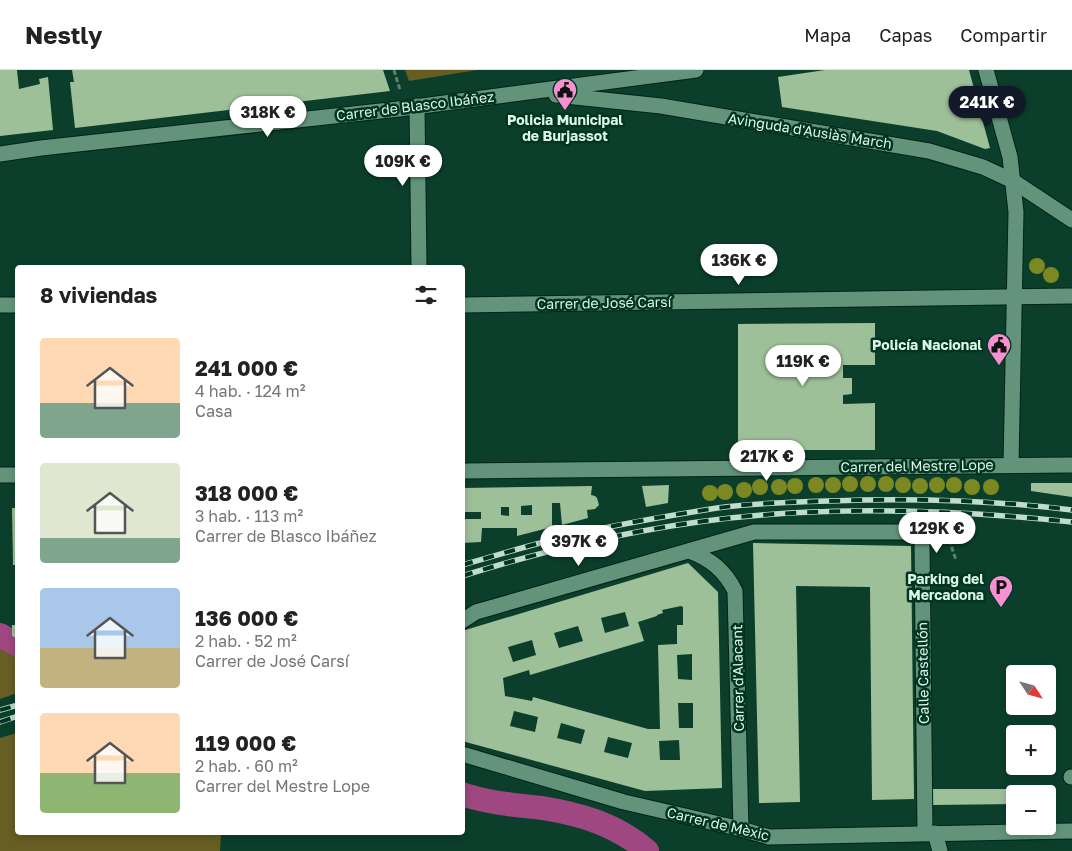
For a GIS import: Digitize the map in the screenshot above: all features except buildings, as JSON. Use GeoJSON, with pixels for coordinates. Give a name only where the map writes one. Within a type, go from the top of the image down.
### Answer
{"type":"FeatureCollection","features":[{"type":"Feature","properties":{"kind":"street"},"geometry":{"type":"LineString","coordinates":[[532,92],[696,70]]}},
{"type":"Feature","properties":{"kind":"street"},"geometry":{"type":"LineString","coordinates":[[986,70],[1010,157],[1016,212],[1011,465]]}},
{"type":"Feature","properties":{"kind":"street","name":"Carrer de Blasco Ibáñez"},"geometry":{"type":"LineString","coordinates":[[0,154],[532,92]]}},
{"type":"Feature","properties":{"kind":"street","name":"Avinguda d'Ausiàs March"},"geometry":{"type":"LineString","coordinates":[[532,92],[661,106],[928,151],[983,167],[1014,181],[1072,220]]}},
{"type":"Feature","properties":{"kind":"street"},"geometry":{"type":"LineString","coordinates":[[417,106],[419,265]]}},
{"type":"Feature","properties":{"kind":"street"},"geometry":{"type":"LineString","coordinates":[[1053,206],[1072,204]]}},
{"type":"Feature","properties":{"kind":"street","name":"Carrer de José Carsí"},"geometry":{"type":"LineString","coordinates":[[465,305],[1072,296]]}},
{"type":"Feature","properties":{"kind":"street"},"geometry":{"type":"LineString","coordinates":[[0,305],[15,305]]}},
{"type":"Feature","properties":{"kind":"street","name":"Carrer del Mestre Lope"},"geometry":{"type":"LineString","coordinates":[[465,471],[1072,465]]}},
{"type":"Feature","properties":{"kind":"street"},"geometry":{"type":"LineString","coordinates":[[0,475],[15,475]]}},
{"type":"Feature","properties":{"kind":"street","name":"Calle Castellón"},"geometry":{"type":"LineString","coordinates":[[689,551],[754,532],[913,532],[919,536],[922,543],[930,833]]}},
{"type":"Feature","properties":{"kind":"street"},"geometry":{"type":"LineString","coordinates":[[465,619],[476,612],[689,551]]}},
{"type":"Feature","properties":{"kind":"street","name":"Carrer d'Alacant"},"geometry":{"type":"LineString","coordinates":[[689,551],[703,556],[717,566],[728,578],[735,591],[741,829]]}},
{"type":"Feature","properties":{"kind":"street","name":"Carrer de Mèxic"},"geometry":{"type":"LineString","coordinates":[[465,755],[624,802],[769,837],[1072,832]]}},
{"type":"Feature","properties":{"kind":"street"},"geometry":{"type":"LineString","coordinates":[[930,833],[940,851]]}},
{"type":"Feature","properties":{"kind":"shaded area"},"geometry":{"type":"Polygon","coordinates":[[[405,70],[477,70],[409,81],[405,70]]]}},
{"type":"Feature","properties":{"kind":"shaded area"},"geometry":{"type":"Polygon","coordinates":[[[0,643],[15,652],[15,694],[0,699],[0,643]]]}},
{"type":"Feature","properties":{"kind":"shaded area"},"geometry":{"type":"Polygon","coordinates":[[[15,734],[15,835],[221,835],[220,851],[0,851],[0,738],[15,734]]]}},
{"type":"Feature","properties":{"kind":"waterway"},"geometry":{"type":"LineString","coordinates":[[0,635],[15,643]]}},
{"type":"Feature","properties":{"kind":"waterway"},"geometry":{"type":"LineString","coordinates":[[465,795],[492,802],[542,808],[584,817],[623,834],[647,851]]}},
{"type":"Feature","properties":{"kind":"railway"},"geometry":{"type":"LineString","coordinates":[[465,564],[542,542],[605,528],[698,511],[745,505],[816,501],[921,500],[982,502],[1072,510]]}},
{"type":"Feature","properties":{"kind":"railway"},"geometry":{"type":"LineString","coordinates":[[465,575],[610,537],[686,524],[762,515],[840,511],[917,511],[995,515],[1072,522]]}},
{"type":"Feature","properties":{"kind":"railway"},"geometry":{"type":"LineString","coordinates":[[0,710],[15,706]]}},
{"type":"Feature","properties":{"kind":"railway"},"geometry":{"type":"LineString","coordinates":[[0,722],[15,717]]}},
{"type":"Feature","properties":{"kind":"place","name":"Policia Municipal de Burjassot"},"geometry":{"type":"Point","coordinates":[565,111]}},
{"type":"Feature","properties":{"kind":"place","name":"Policía Nacional"},"geometry":{"type":"Point","coordinates":[999,366]}},
{"type":"Feature","properties":{"kind":"place","name":"Parking del Mercadona"},"geometry":{"type":"Point","coordinates":[1001,608]}}]}
